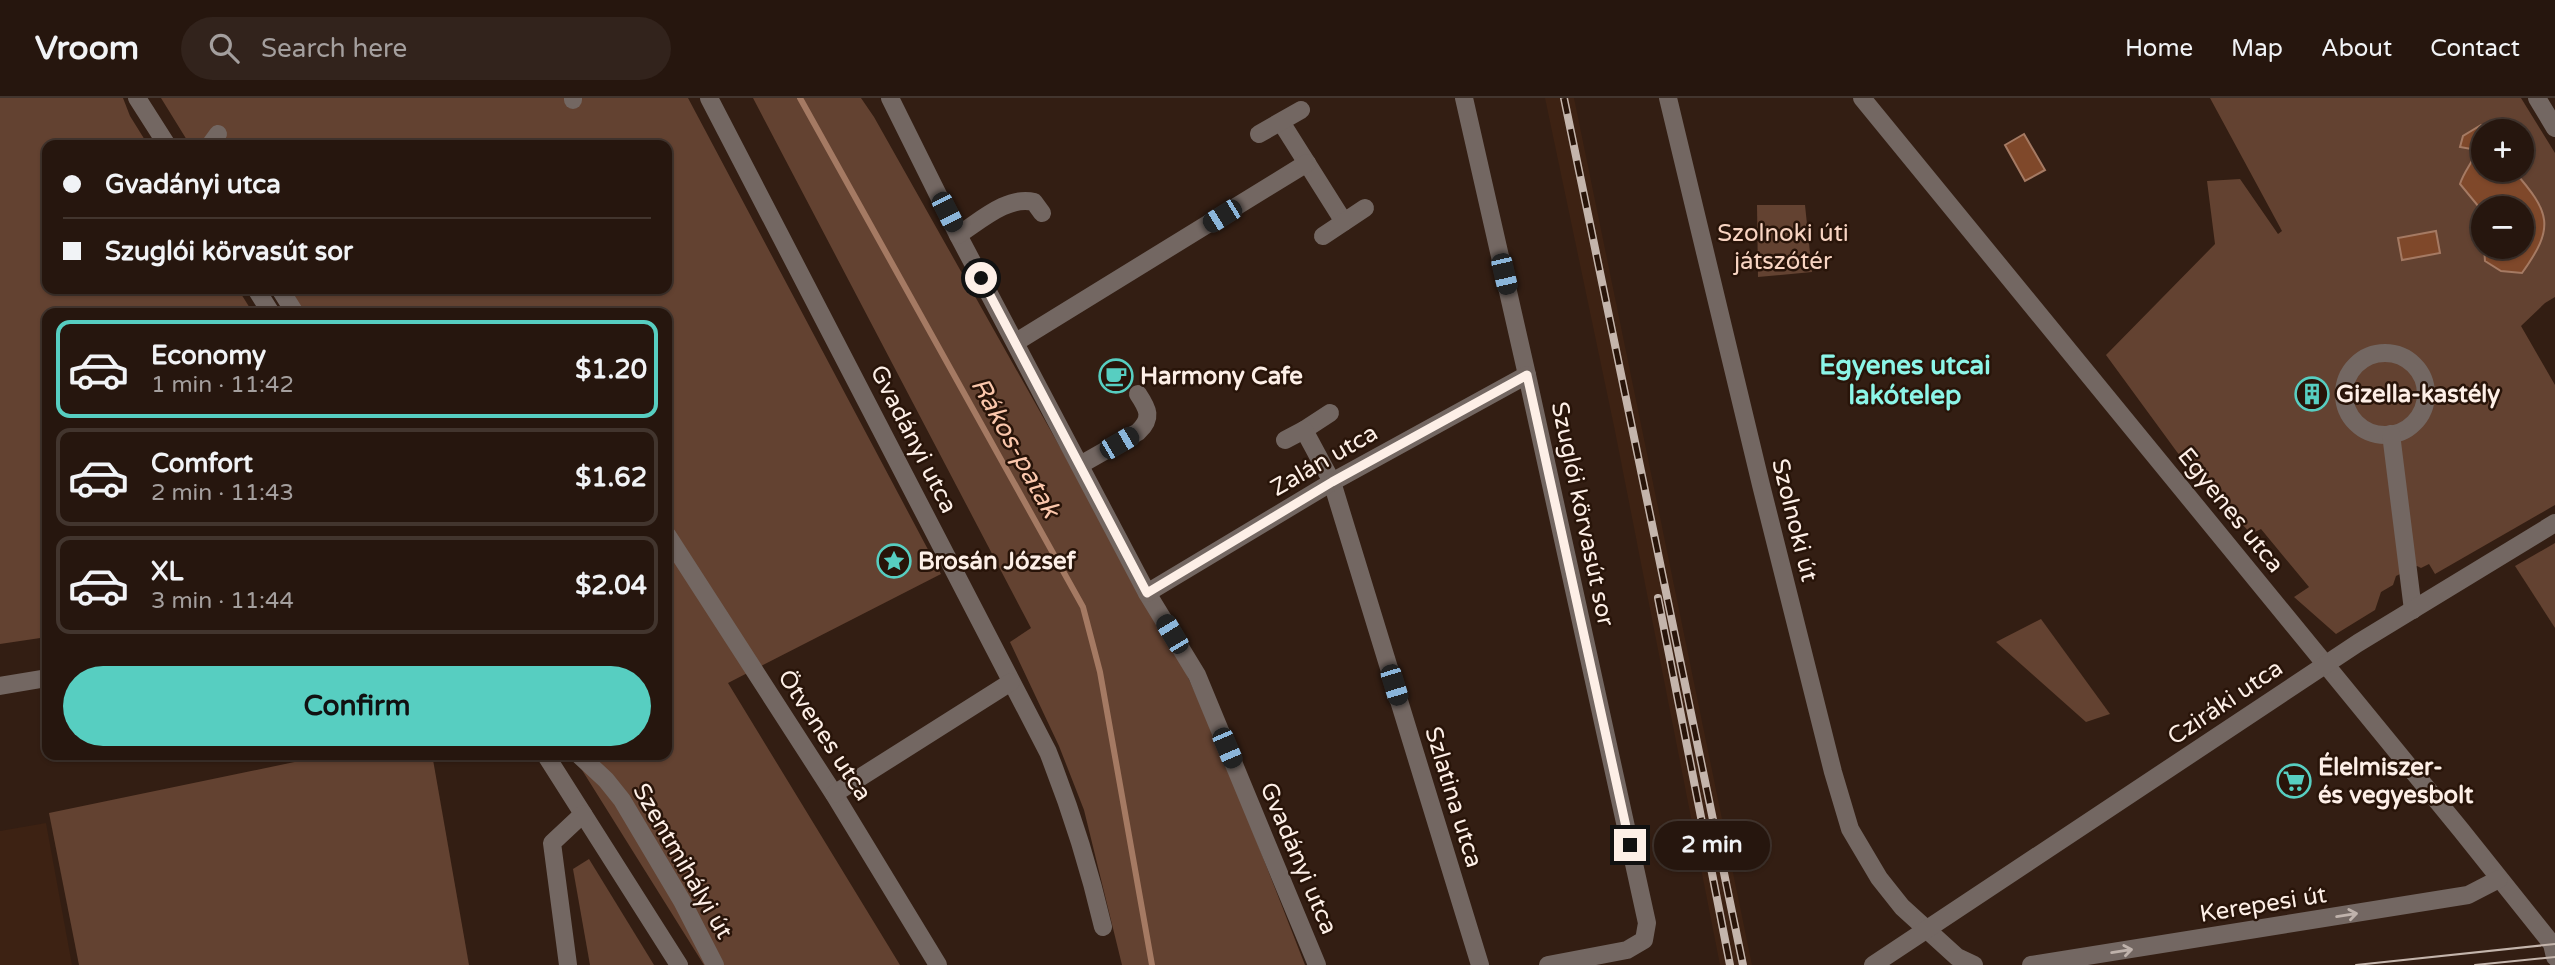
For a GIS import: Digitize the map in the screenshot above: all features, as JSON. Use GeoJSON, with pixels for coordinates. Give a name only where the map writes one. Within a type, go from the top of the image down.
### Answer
{"type":"FeatureCollection","features":[{"type":"Feature","properties":{"kind":"street"},"geometry":{"type":"LineString","coordinates":[[136,98],[164,140]]}},
{"type":"Feature","properties":{"kind":"street","name":"Gvadányi utca"},"geometry":{"type":"LineString","coordinates":[[709,98],[1048,752],[1071,810],[1103,927]]}},
{"type":"Feature","properties":{"kind":"street","name":"Gvadányi utca"},"geometry":{"type":"LineString","coordinates":[[890,98],[958,235],[1147,593],[1197,675],[1317,965]]}},
{"type":"Feature","properties":{"kind":"street","name":"Szuglói körvasút sor"},"geometry":{"type":"LineString","coordinates":[[1464,98],[1647,923],[1644,940],[1627,950],[1548,965]]}},
{"type":"Feature","properties":{"kind":"street","name":"Szolnoki út"},"geometry":{"type":"LineString","coordinates":[[1668,98],[1764,498],[1833,772],[1850,829],[1879,878],[1902,907],[1927,930]]}},
{"type":"Feature","properties":{"kind":"street","name":"Egyenes utca"},"geometry":{"type":"LineString","coordinates":[[1862,98],[2499,879],[2547,925],[2555,957]]}},
{"type":"Feature","properties":{"kind":"street"},"geometry":{"type":"LineString","coordinates":[[2537,98],[2555,128]]}},
{"type":"Feature","properties":{"kind":"street"},"geometry":{"type":"LineString","coordinates":[[1259,134],[1301,110]]}},
{"type":"Feature","properties":{"kind":"street"},"geometry":{"type":"LineString","coordinates":[[1281,122],[1344,222]]}},
{"type":"Feature","properties":{"kind":"street"},"geometry":{"type":"LineString","coordinates":[[1016,342],[1307,163]]}},
{"type":"Feature","properties":{"kind":"street"},"geometry":{"type":"LineString","coordinates":[[958,235],[1016,202],[1034,202],[1042,213]]}},
{"type":"Feature","properties":{"kind":"street"},"geometry":{"type":"LineString","coordinates":[[1323,236],[1365,208]]}},
{"type":"Feature","properties":{"kind":"street"},"geometry":{"type":"LineString","coordinates":[[2381,352],[2401,355],[2417,367],[2426,385],[2425,405],[2415,423],[2398,434],[2391,434],[2378,435],[2360,428],[2347,412],[2342,393],[2348,373],[2362,358],[2381,352]]}},
{"type":"Feature","properties":{"kind":"street","name":"Zalán utca"},"geometry":{"type":"LineString","coordinates":[[1147,593],[1332,482],[1527,375]]}},
{"type":"Feature","properties":{"kind":"street"},"geometry":{"type":"LineString","coordinates":[[1080,465],[1146,425],[1149,418],[1148,408],[1138,394]]}},
{"type":"Feature","properties":{"kind":"street"},"geometry":{"type":"LineString","coordinates":[[1285,440],[1330,414]]}},
{"type":"Feature","properties":{"kind":"street","name":"Szlatina utca"},"geometry":{"type":"LineString","coordinates":[[1304,430],[1332,482],[1480,965]]}},
{"type":"Feature","properties":{"kind":"street"},"geometry":{"type":"LineString","coordinates":[[2391,434],[2413,610]]}},
{"type":"Feature","properties":{"kind":"street","name":"Cziráki utca"},"geometry":{"type":"LineString","coordinates":[[1873,965],[2325,664],[2555,523]]}},
{"type":"Feature","properties":{"kind":"street","name":"Ötvenes utca"},"geometry":{"type":"LineString","coordinates":[[672,543],[834,794],[938,965]]}},
{"type":"Feature","properties":{"kind":"street"},"geometry":{"type":"LineString","coordinates":[[0,686],[42,679]]}},
{"type":"Feature","properties":{"kind":"street"},"geometry":{"type":"LineString","coordinates":[[834,794],[1011,682]]}},
{"type":"Feature","properties":{"kind":"street"},"geometry":{"type":"LineString","coordinates":[[549,760],[679,965]]}},
{"type":"Feature","properties":{"kind":"street","name":"Szentmihályi út"},"geometry":{"type":"LineString","coordinates":[[584,760],[622,800],[682,901],[715,965]]}},
{"type":"Feature","properties":{"kind":"street"},"geometry":{"type":"LineString","coordinates":[[568,965],[552,843],[583,814]]}},
{"type":"Feature","properties":{"kind":"street","name":"Kerepesi út"},"geometry":{"type":"LineString","coordinates":[[2031,965],[2468,895],[2499,879]]}},
{"type":"Feature","properties":{"kind":"street"},"geometry":{"type":"LineString","coordinates":[[1927,930],[1957,957],[1974,965]]}},
{"type":"Feature","properties":{"kind":"shaded area"},"geometry":{"type":"Polygon","coordinates":[[[1545,98],[1574,98],[1752,965],[1720,965],[1615,431],[1545,98]]]}},
{"type":"Feature","properties":{"kind":"shaded area"},"geometry":{"type":"Polygon","coordinates":[[[2471,131],[2471,149],[2460,147],[2463,136],[2471,131]]]}},
{"type":"Feature","properties":{"kind":"shaded area"},"geometry":{"type":"Polygon","coordinates":[[[2024,134],[2045,170],[2025,181],[2005,145],[2024,134]]]}},
{"type":"Feature","properties":{"kind":"shaded area"},"geometry":{"type":"Polygon","coordinates":[[[2471,163],[2471,182],[2523,182],[2534,196],[2471,197],[2460,184],[2471,163]]]}},
{"type":"Feature","properties":{"kind":"shaded area"},"geometry":{"type":"Polygon","coordinates":[[[2534,197],[2544,220],[2540,244],[2534,255],[2534,197]]]}},
{"type":"Feature","properties":{"kind":"shaded area"},"geometry":{"type":"Polygon","coordinates":[[[2436,231],[2440,253],[2402,260],[2398,238],[2436,231]]]}},
{"type":"Feature","properties":{"kind":"shaded area"},"geometry":{"type":"Polygon","coordinates":[[[2532,259],[2522,273],[2501,271],[2485,261],[2532,259]]]}},
{"type":"Feature","properties":{"kind":"shaded area"},"geometry":{"type":"Polygon","coordinates":[[[46,823],[72,965],[0,965],[0,831],[46,823]]]}},
{"type":"Feature","properties":{"kind":"green space"},"geometry":{"type":"Polygon","coordinates":[[[0,98],[123,98],[130,116],[145,140],[42,140],[42,294],[241,294],[250,308],[42,308],[42,638],[0,644],[0,98]]]}},
{"type":"Feature","properties":{"kind":"green space"},"geometry":{"type":"Polygon","coordinates":[[[161,98],[688,98],[941,574],[728,683],[900,965],[704,965],[576,760],[672,760],[672,308],[293,308],[283,294],[672,294],[672,140],[187,140],[161,98]]]}},
{"type":"Feature","properties":{"kind":"green space"},"geometry":{"type":"Polygon","coordinates":[[[753,98],[861,98],[874,117],[1181,662],[1219,745],[1305,965],[1122,965],[1084,810],[1059,746],[1010,642],[1031,628],[753,98]]]}},
{"type":"Feature","properties":{"kind":"green space"},"geometry":{"type":"Polygon","coordinates":[[[2210,98],[2521,98],[2534,119],[2471,119],[2471,182],[2534,182],[2534,119],[2555,153],[2555,297],[2521,326],[2555,385],[2555,505],[2435,574],[2429,564],[2421,568],[2417,566],[2396,576],[2393,585],[2381,592],[2375,610],[2336,634],[2294,597],[2309,587],[2261,529],[2251,534],[2177,452],[2106,355],[2215,244],[2207,181],[2240,179],[2278,234],[2282,231],[2210,98]]]}},
{"type":"Feature","properties":{"kind":"green space","name":"Szolnoki úti játszótér"},"geometry":{"type":"Polygon","coordinates":[[[1757,205],[1805,205],[1812,272],[1758,277],[1757,205]]]}},
{"type":"Feature","properties":{"kind":"green space"},"geometry":{"type":"Polygon","coordinates":[[[2555,543],[2555,628],[2515,566],[2555,543]]]}},
{"type":"Feature","properties":{"kind":"green space"},"geometry":{"type":"Polygon","coordinates":[[[2041,619],[2110,714],[2086,722],[1996,642],[2041,619]]]}},
{"type":"Feature","properties":{"kind":"green space"},"geometry":{"type":"Polygon","coordinates":[[[304,760],[433,760],[469,965],[79,965],[49,813],[304,760]]]}},
{"type":"Feature","properties":{"kind":"green space"},"geometry":{"type":"Polygon","coordinates":[[[589,859],[654,965],[590,965],[573,869],[589,859]]]}},
{"type":"Feature","properties":{"kind":"waterway","name":"Rákos-patak"},"geometry":{"type":"LineString","coordinates":[[800,98],[1083,607],[1100,672],[1152,965]]}},
{"type":"Feature","properties":{"kind":"tram line"},"geometry":{"type":"LineString","coordinates":[[2356,965],[2555,944]]}},
{"type":"Feature","properties":{"kind":"tram line"},"geometry":{"type":"LineString","coordinates":[[2475,965],[2555,957]]}},
{"type":"Feature","properties":{"kind":"railway"},"geometry":{"type":"LineString","coordinates":[[1564,98],[1743,965]]}},
{"type":"Feature","properties":{"kind":"railway"},"geometry":{"type":"LineString","coordinates":[[1658,598],[1730,965]]}},
{"type":"Feature","properties":{"kind":"place","name":"Harmony Cafe"},"geometry":{"type":"Point","coordinates":[1116,376]}},
{"type":"Feature","properties":{"kind":"place","name":"Gizella-kastély"},"geometry":{"type":"Point","coordinates":[2312,394]}},
{"type":"Feature","properties":{"kind":"place","name":"Brosán József"},"geometry":{"type":"Point","coordinates":[894,561]}},
{"type":"Feature","properties":{"kind":"place","name":"Élelmiszer- és vegyesbolt"},"geometry":{"type":"Point","coordinates":[2294,781]}},
{"type":"Feature","properties":{"kind":"district","name":"Egyenes utcai lakótelep"},"geometry":{"type":"Point","coordinates":[1905,380]}},
{"type":"Feature","properties":{"kind":"route"},"geometry":{"type":"LineString","coordinates":[[981,278],[1147,593],[1332,482],[1527,375],[1630,845]]}}]}
